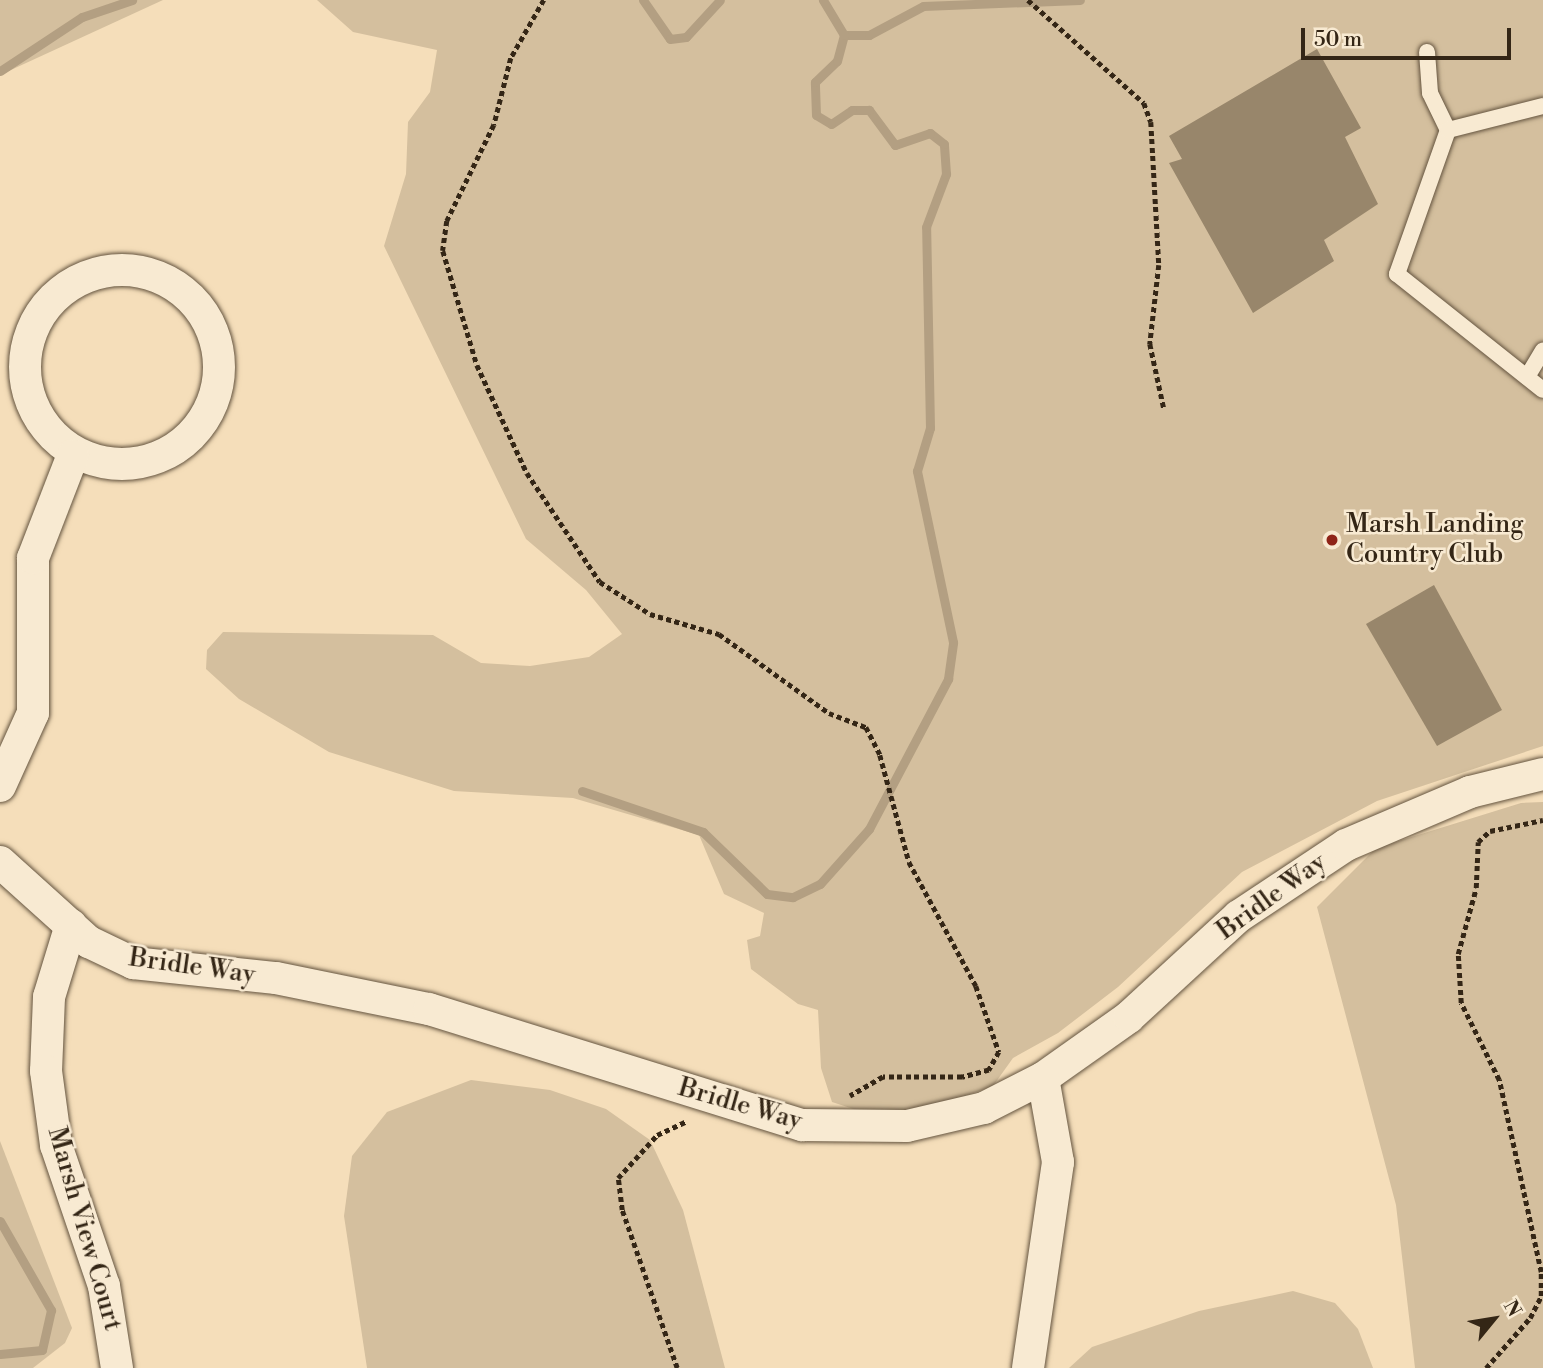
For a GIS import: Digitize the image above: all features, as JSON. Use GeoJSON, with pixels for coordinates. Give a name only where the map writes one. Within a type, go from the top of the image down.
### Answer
{"type":"FeatureCollection","features":[{"type":"Feature","properties":{"kind":"street"},"geometry":{"type":"LineString","coordinates":[[123,271],[170,280],[190,292],[216,330],[221,373],[214,397],[198,424],[152,456],[125,463],[74,456],[39,425],[28,402],[24,357],[32,333],[48,307],[98,275],[123,271]]}},
{"type":"Feature","properties":{"kind":"street"},"geometry":{"type":"LineString","coordinates":[[0,786],[33,713],[33,558],[74,456]]}},
{"type":"Feature","properties":{"kind":"street","name":"Bridle Way"},"geometry":{"type":"LineString","coordinates":[[0,862],[106,954],[133,963],[276,978],[429,1009],[802,1125],[854,1129],[933,1121],[984,1108],[1043,1078],[1129,1017],[1239,916],[1346,845],[1457,797],[1543,774]]}},
{"type":"Feature","properties":{"kind":"street","name":"Marsh View Court"},"geometry":{"type":"LineString","coordinates":[[71,925],[49,997],[46,1071],[56,1145],[104,1286],[117,1368]]}},
{"type":"Feature","properties":{"kind":"street"},"geometry":{"type":"LineString","coordinates":[[1028,1368],[1058,1162],[1043,1078]]}},
{"type":"Feature","properties":{"kind":"lane"},"geometry":{"type":"LineString","coordinates":[[1427,52],[1430,93],[1448,130],[1397,274],[1543,390]]}},
{"type":"Feature","properties":{"kind":"lane"},"geometry":{"type":"LineString","coordinates":[[1448,130],[1543,106]]}},
{"type":"Feature","properties":{"kind":"lane"},"geometry":{"type":"LineString","coordinates":[[1527,377],[1543,350]]}},
{"type":"Feature","properties":{"kind":"path"},"geometry":{"type":"LineString","coordinates":[[544,0],[511,58],[494,125],[469,184],[447,221],[443,251],[477,365],[527,473],[600,582],[649,614],[719,634],[829,713],[866,727],[880,755],[901,825]]}},
{"type":"Feature","properties":{"kind":"path"},"geometry":{"type":"LineString","coordinates":[[1028,0],[1144,103],[1151,122],[1158,265],[1150,345],[1164,409]]}},
{"type":"Feature","properties":{"kind":"path"},"geometry":{"type":"LineString","coordinates":[[1486,1368],[1530,1318],[1541,1296],[1541,1272],[1499,1080],[1461,1003],[1458,954],[1476,888],[1478,842],[1490,831],[1543,820]]}},
{"type":"Feature","properties":{"kind":"shaded area"},"geometry":{"type":"Polygon","coordinates":[[[0,0],[163,0],[0,75],[0,0]]]}},
{"type":"Feature","properties":{"kind":"shaded area"},"geometry":{"type":"Polygon","coordinates":[[[317,0],[1543,0],[1543,746],[1377,801],[1242,872],[1118,987],[1058,1033],[1013,1058],[993,1086],[920,1112],[869,1114],[832,1102],[821,1068],[818,1010],[798,1004],[751,969],[747,940],[760,936],[764,913],[724,894],[699,835],[573,798],[454,791],[329,752],[239,699],[206,669],[207,650],[223,632],[433,635],[481,663],[530,666],[589,657],[622,634],[586,590],[526,539],[384,246],[406,174],[408,122],[430,92],[437,50],[353,32],[317,0]]]}},
{"type":"Feature","properties":{"kind":"shaded area"},"geometry":{"type":"Polygon","coordinates":[[[1543,802],[1543,1368],[1415,1368],[1396,1205],[1317,907],[1376,848],[1521,803],[1543,802]]]}},
{"type":"Feature","properties":{"kind":"shaded area"},"geometry":{"type":"Polygon","coordinates":[[[471,1080],[550,1090],[606,1109],[650,1140],[683,1210],[725,1368],[367,1368],[344,1216],[352,1156],[387,1112],[471,1080]]]}},
{"type":"Feature","properties":{"kind":"shaded area"},"geometry":{"type":"Polygon","coordinates":[[[0,1141],[72,1328],[65,1343],[33,1368],[0,1368],[0,1141]]]}},
{"type":"Feature","properties":{"kind":"shaded area"},"geometry":{"type":"Polygon","coordinates":[[[1293,1291],[1335,1303],[1358,1329],[1373,1368],[1069,1368],[1092,1347],[1199,1311],[1293,1291]]]}},
{"type":"Feature","properties":{"kind":"building"},"geometry":{"type":"Polygon","coordinates":[[[1317,49],[1361,128],[1345,137],[1378,204],[1324,240],[1334,261],[1253,313],[1169,163],[1182,159],[1169,136],[1317,49]]]}},
{"type":"Feature","properties":{"kind":"building"},"geometry":{"type":"Polygon","coordinates":[[[1434,585],[1502,710],[1437,746],[1366,624],[1434,585]]]}},
{"type":"Feature","properties":{"kind":"waterway"},"geometry":{"type":"LineString","coordinates":[[0,71],[82,17],[132,0]]}},
{"type":"Feature","properties":{"kind":"waterway"},"geometry":{"type":"LineString","coordinates":[[643,0],[670,39],[686,37],[720,0]]}},
{"type":"Feature","properties":{"kind":"waterway"},"geometry":{"type":"LineString","coordinates":[[582,791],[703,832],[767,894],[793,897],[820,884],[869,829],[948,679],[953,642],[917,471],[930,428],[926,227],[946,174],[944,144],[930,133],[895,145],[869,110],[852,110],[831,124],[816,115],[815,82],[837,61],[844,35],[823,0]]}},
{"type":"Feature","properties":{"kind":"waterway"},"geometry":{"type":"LineString","coordinates":[[844,35],[869,35],[923,6],[1080,0]]}},
{"type":"Feature","properties":{"kind":"waterway"},"geometry":{"type":"LineString","coordinates":[[0,1221],[51,1310],[42,1350],[0,1354]]}},
{"type":"Feature","properties":{"kind":"place","name":"Marsh Landing Country Club"},"geometry":{"type":"Point","coordinates":[1332,540]}}]}
